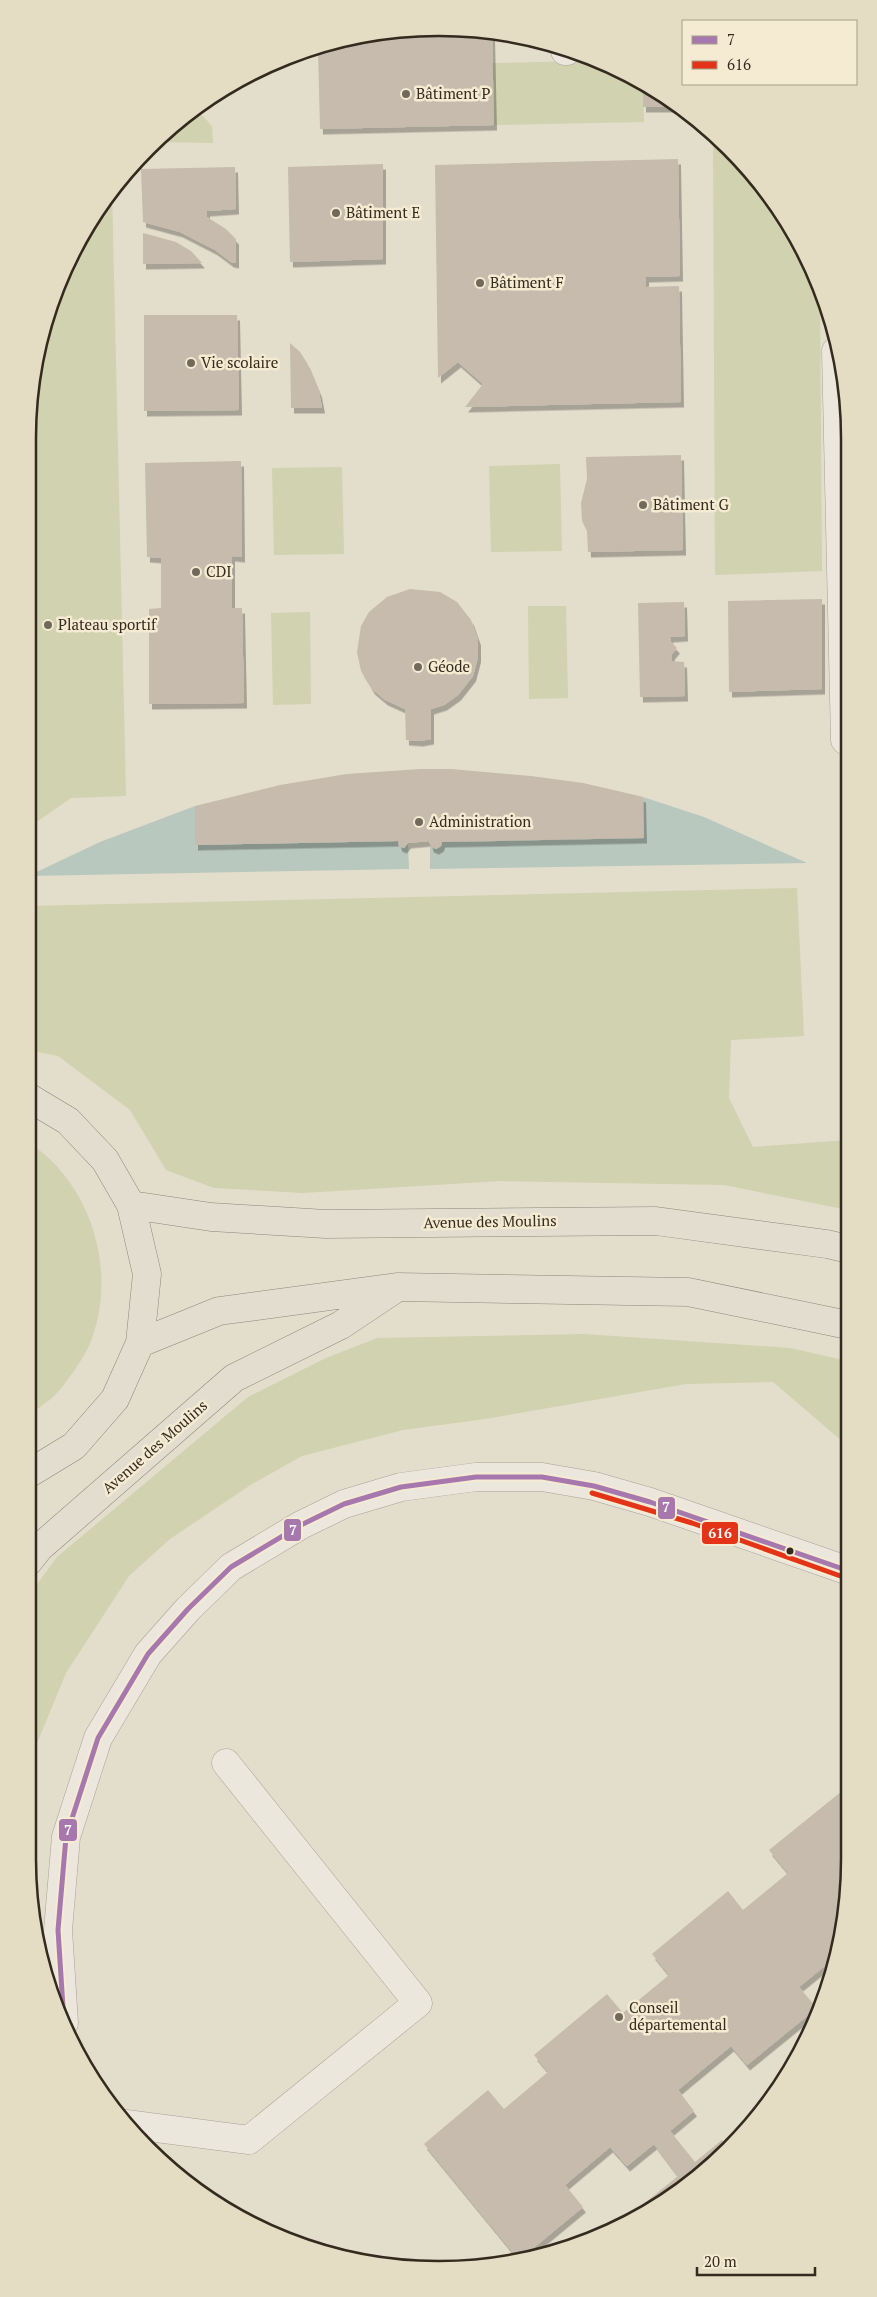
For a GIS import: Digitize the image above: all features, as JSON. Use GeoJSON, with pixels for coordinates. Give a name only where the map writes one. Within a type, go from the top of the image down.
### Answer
{"type":"FeatureCollection","features":[{"type":"Feature","properties":{"kind":"main road"},"geometry":{"type":"LineString","coordinates":[[36,1102],[68,1121],[105,1160],[132,1205],[147,1274],[140,1343],[115,1399],[74,1446],[36,1469]]}},
{"type":"Feature","properties":{"kind":"main road","name":"Avenue des Moulins"},"geometry":{"type":"LineString","coordinates":[[132,1205],[211,1217],[326,1224],[656,1221],[841,1247]]}},
{"type":"Feature","properties":{"kind":"main road"},"geometry":{"type":"LineString","coordinates":[[140,1343],[219,1311],[397,1287],[688,1292],[841,1324]]}},
{"type":"Feature","properties":{"kind":"main road","name":"Avenue des Moulins"},"geometry":{"type":"LineString","coordinates":[[36,1552],[234,1378],[341,1326],[397,1287]]}},
{"type":"Feature","properties":{"kind":"street"},"geometry":{"type":"LineString","coordinates":[[837,385],[841,567]]}},
{"type":"Feature","properties":{"kind":"street"},"geometry":{"type":"LineString","coordinates":[[63,2000],[58,1930],[66,1837],[98,1738],[148,1654],[188,1609],[231,1567],[301,1525],[344,1504],[401,1487],[476,1477],[542,1477],[594,1486],[650,1502],[841,1568]]}},
{"type":"Feature","properties":{"kind":"street"},"geometry":{"type":"LineString","coordinates":[[137,2125],[249,2140],[418,2003],[226,1763]]}},
{"type":"Feature","properties":{"kind":"green space"},"geometry":{"type":"Polygon","coordinates":[[[577,61],[592,67],[643,92],[644,122],[494,125],[492,63],[577,61]]]}},
{"type":"Feature","properties":{"kind":"green space"},"geometry":{"type":"Polygon","coordinates":[[[201,114],[212,126],[213,143],[166,142],[201,114]]]}},
{"type":"Feature","properties":{"kind":"green space"},"geometry":{"type":"Polygon","coordinates":[[[713,145],[741,173],[773,215],[799,261],[820,312],[822,571],[715,575],[713,145]]]}},
{"type":"Feature","properties":{"kind":"green space"},"geometry":{"type":"Polygon","coordinates":[[[112,203],[126,796],[71,798],[36,822],[37,412],[44,360],[58,309],[67,285],[90,237],[112,203]]]}},
{"type":"Feature","properties":{"kind":"green space"},"geometry":{"type":"Polygon","coordinates":[[[560,464],[562,551],[491,552],[489,466],[560,464]]]}},
{"type":"Feature","properties":{"kind":"green space"},"geometry":{"type":"Polygon","coordinates":[[[342,467],[344,554],[274,555],[272,468],[342,467]]]}},
{"type":"Feature","properties":{"kind":"green space"},"geometry":{"type":"Polygon","coordinates":[[[528,606],[566,606],[568,698],[529,699],[528,606]]]}},
{"type":"Feature","properties":{"kind":"green space"},"geometry":{"type":"Polygon","coordinates":[[[310,612],[311,704],[273,705],[271,613],[310,612]]]}},
{"type":"Feature","properties":{"kind":"green space"},"geometry":{"type":"Polygon","coordinates":[[[797,888],[804,1036],[731,1040],[729,1098],[753,1147],[841,1141],[841,1209],[724,1185],[501,1181],[303,1193],[214,1188],[166,1170],[130,1110],[58,1056],[36,1052],[36,906],[797,888]]]}},
{"type":"Feature","properties":{"kind":"green space"},"geometry":{"type":"Polygon","coordinates":[[[36,1148],[51,1160],[69,1182],[84,1207],[94,1234],[100,1262],[101,1291],[97,1320],[88,1348],[73,1372],[49,1401],[36,1410],[36,1148]]]}},
{"type":"Feature","properties":{"kind":"green space"},"geometry":{"type":"Polygon","coordinates":[[[584,1334],[790,1348],[841,1359],[841,1440],[773,1382],[686,1384],[485,1419],[403,1430],[302,1456],[252,1484],[170,1539],[129,1576],[66,1673],[36,1746],[36,1585],[57,1557],[248,1397],[326,1358],[377,1338],[584,1334]]]}},
{"type":"Feature","properties":{"kind":"shaded area"},"geometry":{"type":"Polygon","coordinates":[[[643,797],[704,817],[807,863],[430,869],[430,844],[436,849],[441,846],[442,842],[643,797]]]}},
{"type":"Feature","properties":{"kind":"shaded area"},"geometry":{"type":"Polygon","coordinates":[[[195,806],[195,845],[398,841],[399,846],[404,848],[408,843],[409,869],[36,876],[36,872],[100,842],[195,806]]]}},
{"type":"Feature","properties":{"kind":"building","name":"Bâtiment P"},"geometry":{"type":"Polygon","coordinates":[[[412,37],[465,37],[492,40],[494,125],[320,129],[318,55],[360,44],[412,37]]]}},
{"type":"Feature","properties":{"kind":"building"},"geometry":{"type":"Polygon","coordinates":[[[643,92],[666,107],[643,107],[643,92]]]}},
{"type":"Feature","properties":{"kind":"building","name":"Bâtiment F"},"geometry":{"type":"Polygon","coordinates":[[[678,159],[680,276],[646,277],[646,287],[679,286],[681,402],[465,407],[483,384],[458,362],[438,378],[435,165],[678,159]]]}},
{"type":"Feature","properties":{"kind":"building","name":"Bâtiment E"},"geometry":{"type":"Polygon","coordinates":[[[383,164],[383,259],[290,262],[288,167],[383,164]]]}},
{"type":"Feature","properties":{"kind":"building"},"geometry":{"type":"Polygon","coordinates":[[[235,167],[236,209],[207,211],[207,217],[226,229],[236,239],[236,263],[231,262],[215,250],[180,232],[143,222],[141,169],[235,167]]]}},
{"type":"Feature","properties":{"kind":"building"},"geometry":{"type":"Polygon","coordinates":[[[143,233],[176,242],[191,251],[202,263],[143,264],[143,233]]]}},
{"type":"Feature","properties":{"kind":"building","name":"Vie scolaire"},"geometry":{"type":"Polygon","coordinates":[[[144,315],[237,315],[239,410],[144,411],[144,315]]]}},
{"type":"Feature","properties":{"kind":"building"},"geometry":{"type":"Polygon","coordinates":[[[290,343],[300,352],[307,363],[319,392],[322,408],[291,408],[290,343]]]}},
{"type":"Feature","properties":{"kind":"building","name":"Bâtiment G"},"geometry":{"type":"Polygon","coordinates":[[[681,455],[683,550],[588,552],[587,531],[582,521],[581,503],[587,479],[586,457],[681,455]]]}},
{"type":"Feature","properties":{"kind":"building","name":"CDI"},"geometry":{"type":"Polygon","coordinates":[[[241,461],[242,557],[232,556],[232,608],[242,608],[244,703],[149,704],[149,609],[161,608],[161,558],[147,557],[145,463],[241,461]]]}},
{"type":"Feature","properties":{"kind":"building","name":"Géode"},"geometry":{"type":"Polygon","coordinates":[[[410,589],[440,592],[457,602],[471,620],[478,640],[478,657],[473,676],[458,695],[444,705],[431,709],[431,739],[420,741],[406,740],[405,709],[385,700],[372,689],[361,671],[357,652],[361,626],[369,612],[387,597],[410,589]]]}},
{"type":"Feature","properties":{"kind":"building"},"geometry":{"type":"Polygon","coordinates":[[[822,599],[822,689],[729,692],[728,601],[822,599]]]}},
{"type":"Feature","properties":{"kind":"building"},"geometry":{"type":"Polygon","coordinates":[[[684,602],[685,636],[670,637],[671,642],[677,648],[672,654],[671,661],[684,662],[685,696],[640,697],[638,603],[684,602]]]}},
{"type":"Feature","properties":{"kind":"building","name":"Administration"},"geometry":{"type":"Polygon","coordinates":[[[451,769],[531,776],[583,783],[643,797],[644,838],[442,842],[441,846],[436,849],[431,847],[429,841],[408,843],[404,848],[399,846],[398,841],[195,845],[195,806],[280,785],[347,774],[451,769]]]}},
{"type":"Feature","properties":{"kind":"building"},"geometry":{"type":"Polygon","coordinates":[[[841,1792],[840,1885],[833,1937],[826,1965],[799,1987],[813,2004],[809,2015],[747,2065],[731,2046],[678,2090],[694,2111],[670,2131],[695,2162],[722,2140],[724,2142],[683,2178],[647,2203],[678,2176],[654,2144],[627,2166],[610,2147],[565,2185],[583,2207],[531,2250],[514,2254],[424,2144],[488,2090],[504,2109],[548,2072],[534,2055],[607,1994],[623,2013],[669,1975],[652,1954],[728,1891],[743,1910],[788,1873],[769,1850],[841,1792]]]}},
{"type":"Feature","properties":{"kind":"transit line","name":"7"},"geometry":{"type":"LineString","coordinates":[[63,2000],[58,1930],[66,1837],[98,1738],[148,1654],[188,1609],[231,1567],[301,1525],[344,1504],[401,1487],[476,1477],[542,1477],[594,1486],[650,1502],[841,1568]]}},
{"type":"Feature","properties":{"kind":"transit line","name":"616"},"geometry":{"type":"LineString","coordinates":[[592,1493],[692,1523],[841,1576]]}},
{"type":"Feature","properties":{"kind":"place","name":"Bâtiment P"},"geometry":{"type":"Point","coordinates":[406,94]}},
{"type":"Feature","properties":{"kind":"place","name":"Bâtiment E"},"geometry":{"type":"Point","coordinates":[336,213]}},
{"type":"Feature","properties":{"kind":"place","name":"Bâtiment F"},"geometry":{"type":"Point","coordinates":[480,283]}},
{"type":"Feature","properties":{"kind":"place","name":"Vie scolaire"},"geometry":{"type":"Point","coordinates":[191,363]}},
{"type":"Feature","properties":{"kind":"place","name":"Bâtiment G"},"geometry":{"type":"Point","coordinates":[643,505]}},
{"type":"Feature","properties":{"kind":"place","name":"CDI"},"geometry":{"type":"Point","coordinates":[196,572]}},
{"type":"Feature","properties":{"kind":"place","name":"Plateau sportif"},"geometry":{"type":"Point","coordinates":[48,625]}},
{"type":"Feature","properties":{"kind":"place","name":"Géode"},"geometry":{"type":"Point","coordinates":[418,667]}},
{"type":"Feature","properties":{"kind":"place","name":"Administration"},"geometry":{"type":"Point","coordinates":[419,822]}},
{"type":"Feature","properties":{"kind":"place","name":"Conseil départemental"},"geometry":{"type":"Point","coordinates":[619,2017]}}]}
